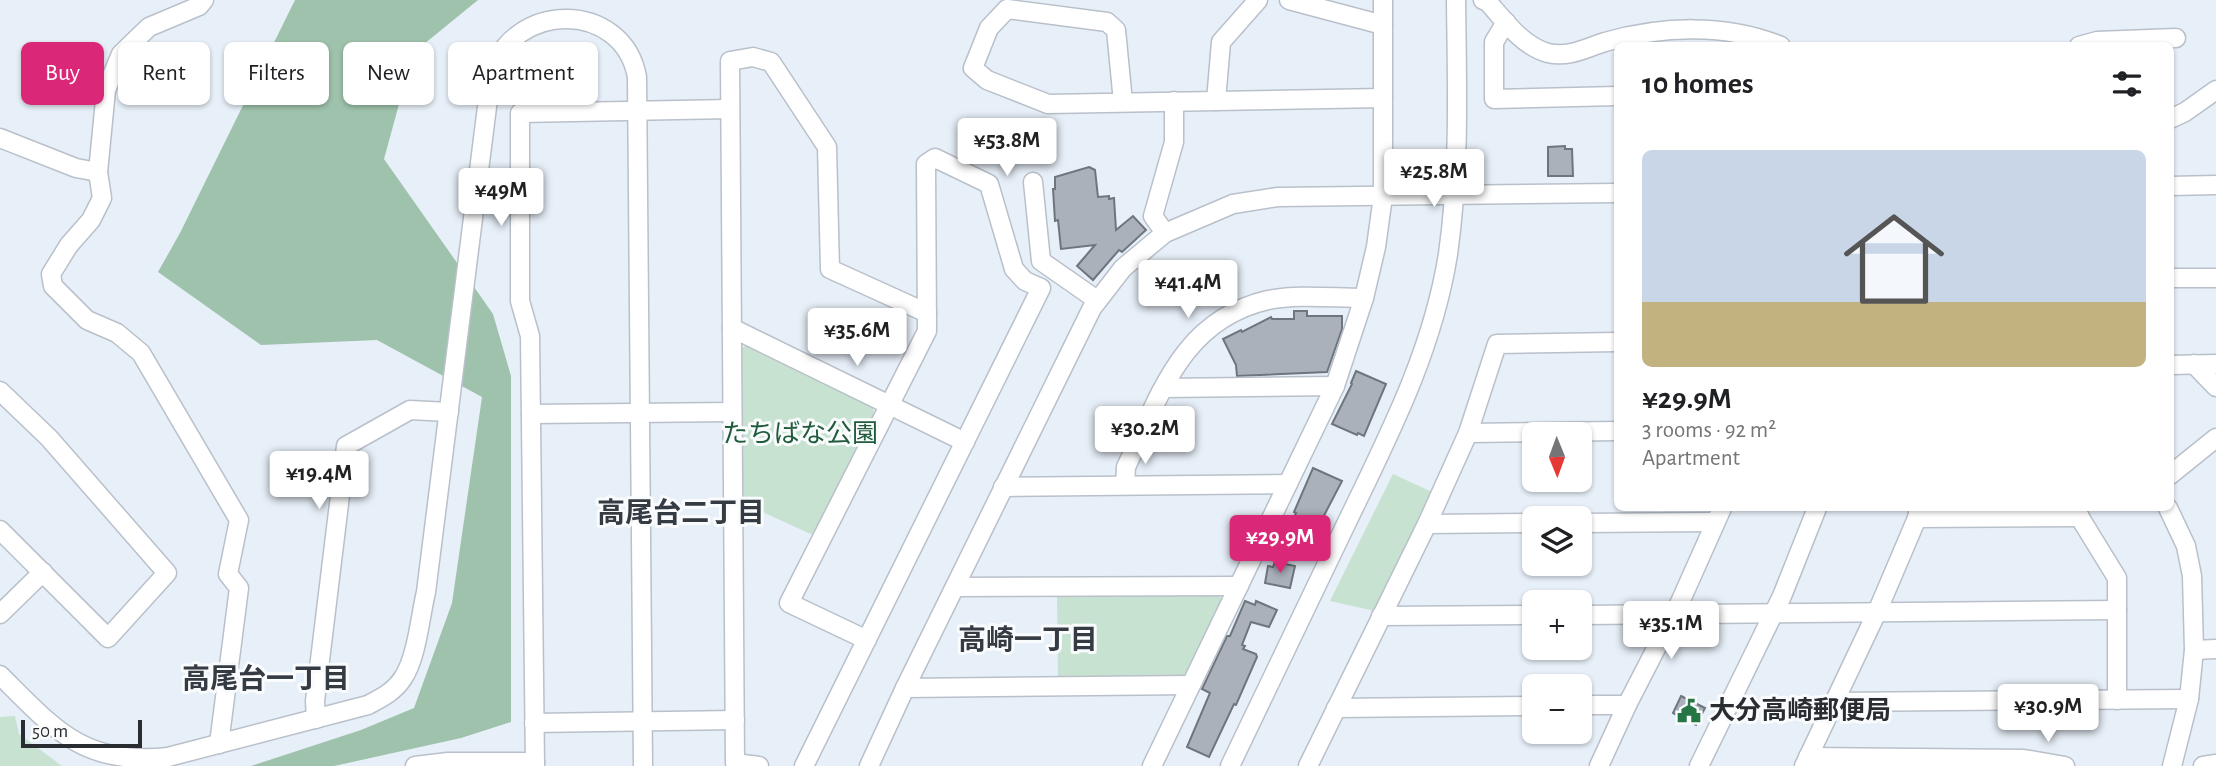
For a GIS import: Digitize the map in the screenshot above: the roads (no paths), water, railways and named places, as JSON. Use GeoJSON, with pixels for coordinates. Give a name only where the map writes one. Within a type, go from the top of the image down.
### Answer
{"type":"FeatureCollection","features":[{"type":"Feature","properties":{"kind":"street"},"geometry":{"type":"LineString","coordinates":[[204,0],[199,6],[149,27],[121,54],[106,90],[98,172],[102,198],[91,220],[69,245],[51,274],[53,286],[87,320],[117,333],[141,353],[239,520],[228,574],[239,588],[219,744]]}},
{"type":"Feature","properties":{"kind":"street"},"geometry":{"type":"LineString","coordinates":[[1216,101],[1222,42],[1258,0]]}},
{"type":"Feature","properties":{"kind":"street"},"geometry":{"type":"LineString","coordinates":[[1289,0],[1383,25]]}},
{"type":"Feature","properties":{"kind":"street"},"geometry":{"type":"LineString","coordinates":[[1152,766],[1335,386],[1364,298],[1376,247],[1383,196],[1383,0]]}},
{"type":"Feature","properties":{"kind":"street"},"geometry":{"type":"LineString","coordinates":[[1230,766],[1413,383],[1437,302],[1447,256],[1458,160],[1456,0]]}},
{"type":"Feature","properties":{"kind":"street"},"geometry":{"type":"LineString","coordinates":[[1485,1],[1521,38],[1548,53],[1578,53],[1606,42],[1689,28],[1752,37],[1768,42]]}},
{"type":"Feature","properties":{"kind":"street"},"geometry":{"type":"LineString","coordinates":[[1123,102],[1116,30],[1107,22],[1007,9],[989,28],[974,68],[987,80],[1048,104],[1383,98]]}},
{"type":"Feature","properties":{"kind":"street"},"geometry":{"type":"LineString","coordinates":[[0,675],[53,728],[77,743],[102,754],[153,759],[368,705],[386,696],[403,678],[410,665],[426,592],[491,75],[500,51],[516,32],[535,19],[558,13],[587,16],[610,30],[630,52],[635,62],[637,77],[643,766]]}},
{"type":"Feature","properties":{"kind":"street"},"geometry":{"type":"LineString","coordinates":[[1506,22],[1494,42],[1494,99],[1614,96]]}},
{"type":"Feature","properties":{"kind":"street"},"geometry":{"type":"LineString","coordinates":[[2093,42],[2176,38]]}},
{"type":"Feature","properties":{"kind":"street"},"geometry":{"type":"LineString","coordinates":[[759,766],[735,763],[730,61],[753,57],[771,62],[827,147],[830,269],[927,313]]}},
{"type":"Feature","properties":{"kind":"street"},"geometry":{"type":"LineString","coordinates":[[2174,117],[2185,113],[2216,90]]}},
{"type":"Feature","properties":{"kind":"street"},"geometry":{"type":"LineString","coordinates":[[1165,233],[1153,216],[1174,142],[1174,101]]}},
{"type":"Feature","properties":{"kind":"street"},"geometry":{"type":"LineString","coordinates":[[415,766],[535,764],[530,337],[520,302],[520,113],[730,109]]}},
{"type":"Feature","properties":{"kind":"street"},"geometry":{"type":"LineString","coordinates":[[0,138],[76,168],[98,172]]}},
{"type":"Feature","properties":{"kind":"street"},"geometry":{"type":"LineString","coordinates":[[804,766],[867,640],[1041,288],[1025,281],[1014,269],[989,184],[935,158],[926,164],[927,331],[789,603],[867,640]]}},
{"type":"Feature","properties":{"kind":"street"},"geometry":{"type":"LineString","coordinates":[[1033,182],[1041,261],[1097,300]]}},
{"type":"Feature","properties":{"kind":"street"},"geometry":{"type":"LineString","coordinates":[[2174,186],[2216,185]]}},
{"type":"Feature","properties":{"kind":"street"},"geometry":{"type":"LineString","coordinates":[[869,766],[1003,487],[1097,300],[1123,268],[1165,233],[1218,209],[1252,200],[1278,197],[1614,193]]}},
{"type":"Feature","properties":{"kind":"street"},"geometry":{"type":"LineString","coordinates":[[2174,278],[2216,278]]}},
{"type":"Feature","properties":{"kind":"street"},"geometry":{"type":"LineString","coordinates":[[1125,485],[1126,467],[1175,366],[1203,332],[1222,318],[1269,300],[1291,297],[1364,298]]}},
{"type":"Feature","properties":{"kind":"street"},"geometry":{"type":"LineString","coordinates":[[732,328],[965,442]]}},
{"type":"Feature","properties":{"kind":"street"},"geometry":{"type":"LineString","coordinates":[[1308,766],[1427,524],[1468,433],[1497,344],[1614,342]]}},
{"type":"Feature","properties":{"kind":"street"},"geometry":{"type":"LineString","coordinates":[[2194,364],[2216,387]]}},
{"type":"Feature","properties":{"kind":"street"},"geometry":{"type":"LineString","coordinates":[[2174,365],[2216,364]]}},
{"type":"Feature","properties":{"kind":"street"},"geometry":{"type":"LineString","coordinates":[[1164,388],[1335,386]]}},
{"type":"Feature","properties":{"kind":"street"},"geometry":{"type":"LineString","coordinates":[[0,391],[48,438],[167,573],[108,638],[0,530]]}},
{"type":"Feature","properties":{"kind":"street"},"geometry":{"type":"LineString","coordinates":[[316,719],[315,701],[346,446],[410,410],[449,412]]}},
{"type":"Feature","properties":{"kind":"street"},"geometry":{"type":"LineString","coordinates":[[531,414],[732,412]]}},
{"type":"Feature","properties":{"kind":"street"},"geometry":{"type":"LineString","coordinates":[[1468,433],[1614,431]]}},
{"type":"Feature","properties":{"kind":"street"},"geometry":{"type":"LineString","coordinates":[[2174,472],[2216,438]]}},
{"type":"Feature","properties":{"kind":"street"},"geometry":{"type":"LineString","coordinates":[[1003,487],[1288,484]]}},
{"type":"Feature","properties":{"kind":"street"},"geometry":{"type":"LineString","coordinates":[[1699,766],[1774,613],[1816,511]]}},
{"type":"Feature","properties":{"kind":"street"},"geometry":{"type":"LineString","coordinates":[[2169,511],[2186,546],[2192,576],[2194,650],[2189,699],[2172,766]]}},
{"type":"Feature","properties":{"kind":"street"},"geometry":{"type":"LineString","coordinates":[[2065,766],[2024,759],[1806,762],[1877,612],[1918,513],[2077,512],[2118,578],[2117,699]]}},
{"type":"Feature","properties":{"kind":"street"},"geometry":{"type":"LineString","coordinates":[[1592,522],[1718,515],[1599,766]]}},
{"type":"Feature","properties":{"kind":"street"},"geometry":{"type":"LineString","coordinates":[[1427,524],[1522,523]]}},
{"type":"Feature","properties":{"kind":"street"},"geometry":{"type":"LineString","coordinates":[[0,614],[43,572]]}},
{"type":"Feature","properties":{"kind":"street"},"geometry":{"type":"LineString","coordinates":[[956,587],[1239,586]]}},
{"type":"Feature","properties":{"kind":"street"},"geometry":{"type":"LineString","coordinates":[[1592,615],[2117,610]]}},
{"type":"Feature","properties":{"kind":"street"},"geometry":{"type":"LineString","coordinates":[[1381,617],[1522,615]]}},
{"type":"Feature","properties":{"kind":"street"},"geometry":{"type":"LineString","coordinates":[[2194,650],[2216,649]]}},
{"type":"Feature","properties":{"kind":"street"},"geometry":{"type":"LineString","coordinates":[[905,688],[1191,685]]}},
{"type":"Feature","properties":{"kind":"street"},"geometry":{"type":"LineString","coordinates":[[1834,702],[2189,699]]}},
{"type":"Feature","properties":{"kind":"street"},"geometry":{"type":"LineString","coordinates":[[1592,705],[1627,705]]}},
{"type":"Feature","properties":{"kind":"street"},"geometry":{"type":"LineString","coordinates":[[1336,708],[1522,706]]}},
{"type":"Feature","properties":{"kind":"street"},"geometry":{"type":"LineString","coordinates":[[534,723],[735,720]]}},
{"type":"Feature","properties":{"kind":"street"},"geometry":{"type":"LineString","coordinates":[[2203,766],[2216,764]]}},
{"type":"Feature","properties":{"kind":"place","name":"大分高崎郵便局"},"geometry":{"type":"Point","coordinates":[1689,711]}},
{"type":"Feature","properties":{"kind":"district","name":"高尾台二丁目"},"geometry":{"type":"Point","coordinates":[681,514]}},
{"type":"Feature","properties":{"kind":"district","name":"高崎一丁目"},"geometry":{"type":"Point","coordinates":[1028,641]}},
{"type":"Feature","properties":{"kind":"district","name":"高尾台一丁目"},"geometry":{"type":"Point","coordinates":[266,680]}},
{"type":"Feature","properties":{"kind":"park label","name":"たちばな公園"},"geometry":{"type":"Point","coordinates":[800,434]}}]}
